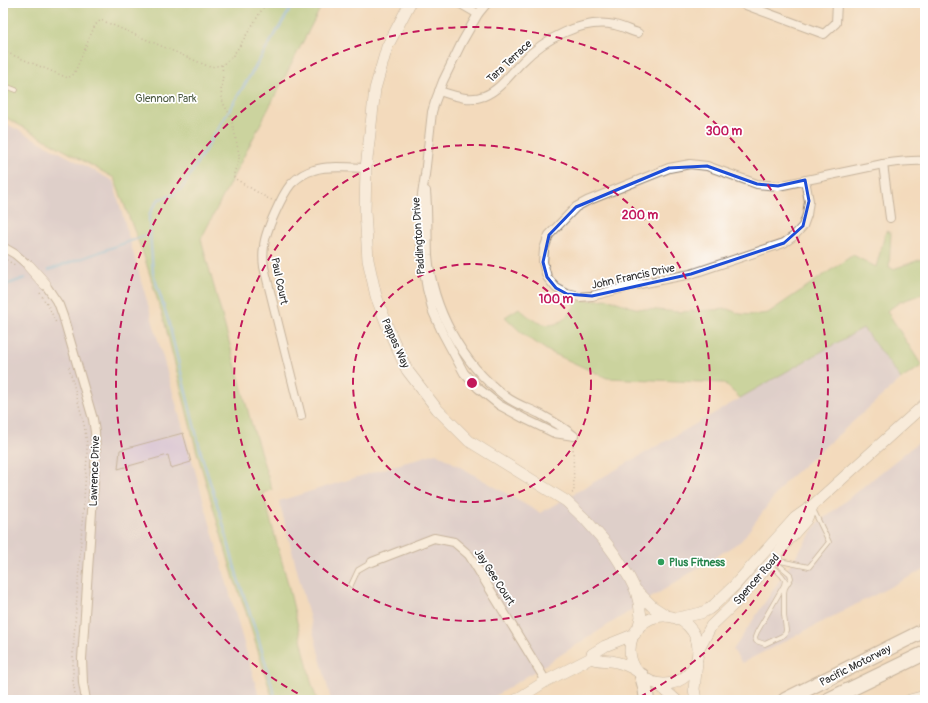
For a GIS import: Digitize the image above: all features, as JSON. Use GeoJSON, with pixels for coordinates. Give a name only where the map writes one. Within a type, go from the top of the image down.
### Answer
{"type":"FeatureCollection","features":[{"type":"Feature","properties":{"kind":"highway","name":"Pacific Motorway"},"geometry":{"type":"LineString","coordinates":[[784,700],[925,630]]}},
{"type":"Feature","properties":{"kind":"highway","name":"Pacific Motorway"},"geometry":{"type":"LineString","coordinates":[[828,700],[925,653]]}},
{"type":"Feature","properties":{"kind":"highway"},"geometry":{"type":"LineString","coordinates":[[640,673],[645,687],[647,700]]}},
{"type":"Feature","properties":{"kind":"street","name":"Pappas Way"},"geometry":{"type":"LineString","coordinates":[[410,3],[387,47],[375,89],[366,168],[365,211],[368,260],[379,303],[390,333],[407,370],[437,409],[469,441],[566,501],[585,519],[607,544],[626,572],[636,591],[641,617],[636,632]]}},
{"type":"Feature","properties":{"kind":"street"},"geometry":{"type":"LineString","coordinates":[[459,3],[478,14]]}},
{"type":"Feature","properties":{"kind":"street","name":"Paddington Drive"},"geometry":{"type":"LineString","coordinates":[[488,3],[478,14],[462,42],[442,81],[432,112],[420,208],[422,259],[427,289],[433,312],[442,332],[464,373],[478,388],[499,405],[554,433],[574,436]]}},
{"type":"Feature","properties":{"kind":"street"},"geometry":{"type":"LineString","coordinates":[[743,4],[824,34],[836,23],[837,3]]}},
{"type":"Feature","properties":{"kind":"street","name":"Tara Terrace"},"geometry":{"type":"LineString","coordinates":[[439,91],[463,98],[483,96],[502,84],[532,52],[549,40],[565,32],[585,25],[601,23],[616,25],[638,33]]}},
{"type":"Feature","properties":{"kind":"street","name":"John Francis Drive"},"geometry":{"type":"LineString","coordinates":[[805,180],[809,201],[807,215],[803,226],[784,244],[724,262],[691,274],[635,285],[592,296],[580,297],[567,294],[556,288],[547,277],[543,262],[544,248],[549,235],[576,207],[587,201],[668,168],[690,164],[707,166],[757,184],[778,186],[805,180],[883,164],[912,160],[925,160]]}},
{"type":"Feature","properties":{"kind":"street"},"geometry":{"type":"LineString","coordinates":[[883,164],[890,218]]}},
{"type":"Feature","properties":{"kind":"street","name":"Paul Court"},"geometry":{"type":"LineString","coordinates":[[301,416],[264,267],[263,256],[266,233],[286,190],[291,184],[306,173],[315,169],[325,168],[366,168]]}},
{"type":"Feature","properties":{"kind":"street","name":"Paddington Drive"},"geometry":{"type":"LineString","coordinates":[[425,175],[428,210],[428,256],[439,305],[449,329],[472,365],[488,382],[512,401],[541,415],[574,436]]}},
{"type":"Feature","properties":{"kind":"street","name":"Lawrence Drive"},"geometry":{"type":"LineString","coordinates":[[3,247],[15,254],[23,266],[58,305],[67,327],[93,420],[96,437],[96,452],[82,659],[83,683],[86,700]]}},
{"type":"Feature","properties":{"kind":"street","name":"Spencer Road"},"geometry":{"type":"LineString","coordinates":[[672,617],[692,615],[709,609],[734,586],[795,518],[812,506],[925,404]]}},
{"type":"Feature","properties":{"kind":"street","name":"Spencer Road"},"geometry":{"type":"LineString","coordinates":[[698,655],[711,626],[736,602],[770,563],[806,520],[812,506]]}},
{"type":"Feature","properties":{"kind":"street","name":"Jay Gee Court"},"geometry":{"type":"LineString","coordinates":[[372,562],[434,538],[454,542],[469,555],[546,682]]}},
{"type":"Feature","properties":{"kind":"street"},"geometry":{"type":"LineString","coordinates":[[764,552],[770,563]]}},
{"type":"Feature","properties":{"kind":"street","name":"Pappas Way"},"geometry":{"type":"LineString","coordinates":[[636,591],[653,607],[672,617]]}},
{"type":"Feature","properties":{"kind":"street"},"geometry":{"type":"LineString","coordinates":[[696,700],[694,689],[698,655],[697,641],[693,631],[686,624],[672,617],[656,617],[646,622],[636,632],[631,643],[630,653],[633,662],[640,673],[649,681],[658,684],[668,684],[687,676],[693,668],[698,655]]}},
{"type":"Feature","properties":{"kind":"street"},"geometry":{"type":"LineString","coordinates":[[516,700],[591,658],[592,654],[605,646],[636,632]]}},
{"type":"Feature","properties":{"kind":"street"},"geometry":{"type":"LineString","coordinates":[[591,658],[596,660],[615,661],[640,673]]}},
{"type":"Feature","properties":{"kind":"street"},"geometry":{"type":"LineString","coordinates":[[658,684],[676,700]]}},
{"type":"Feature","properties":{"kind":"street"},"geometry":{"type":"LineString","coordinates":[[910,700],[924,698]]}},
{"type":"Feature","properties":{"kind":"lane"},"geometry":{"type":"LineString","coordinates":[[3,85],[16,90]]}},
{"type":"Feature","properties":{"kind":"lane"},"geometry":{"type":"LineString","coordinates":[[770,563],[809,567],[824,548],[828,542],[812,506]]}},
{"type":"Feature","properties":{"kind":"lane"},"geometry":{"type":"LineString","coordinates":[[351,584],[358,570],[372,562]]}},
{"type":"Feature","properties":{"kind":"lane"},"geometry":{"type":"LineString","coordinates":[[770,563],[790,574],[791,578],[784,593],[785,634],[765,644],[756,640],[755,637],[786,580],[770,563]]}},
{"type":"Feature","properties":{"kind":"path"},"geometry":{"type":"LineString","coordinates":[[3,51],[68,78],[74,74],[96,25],[101,20],[210,67],[222,64],[231,58],[266,3]]}},
{"type":"Feature","properties":{"kind":"path"},"geometry":{"type":"LineString","coordinates":[[222,64],[223,75],[221,91],[223,103],[230,115],[239,154],[239,161],[234,172],[234,178],[272,200]]}},
{"type":"Feature","properties":{"kind":"path"},"geometry":{"type":"LineString","coordinates":[[3,258],[23,266]]}},
{"type":"Feature","properties":{"kind":"path"},"geometry":{"type":"LineString","coordinates":[[42,287],[56,324]]}},
{"type":"Feature","properties":{"kind":"path"},"geometry":{"type":"LineString","coordinates":[[68,365],[84,424],[87,444],[73,651],[72,677],[76,700]]}},
{"type":"Feature","properties":{"kind":"path"},"geometry":{"type":"LineString","coordinates":[[566,501],[574,492],[574,436]]}},
{"type":"Feature","properties":{"kind":"highlighted area"},"geometry":{"type":"Polygon","coordinates":[[[707,166],[757,184],[778,186],[805,180],[809,201],[803,226],[784,243],[691,274],[592,296],[567,294],[556,288],[547,277],[543,262],[549,235],[576,207],[669,168],[707,166]]]}},
{"type":"Feature","properties":{"kind":"shaded area"},"geometry":{"type":"Polygon","coordinates":[[[3,122],[113,181],[260,700],[3,700],[3,122]]]}},
{"type":"Feature","properties":{"kind":"shaded area"},"geometry":{"type":"Polygon","coordinates":[[[863,328],[901,379],[785,482],[741,541],[489,700],[331,700],[279,501],[436,453],[540,513],[863,328]]]}},
{"type":"Feature","properties":{"kind":"shaded area"},"geometry":{"type":"Polygon","coordinates":[[[925,437],[925,569],[742,663],[733,650],[818,523],[925,437]]]}},
{"type":"Feature","properties":{"kind":"green space","name":"Glennon Park"},"geometry":{"type":"Polygon","coordinates":[[[3,3],[323,3],[201,239],[251,422],[272,490],[263,493],[287,580],[312,685],[317,700],[273,700],[246,612],[234,579],[196,449],[165,324],[144,256],[114,178],[3,116],[3,3]]]}},
{"type":"Feature","properties":{"kind":"green space"},"geometry":{"type":"Polygon","coordinates":[[[886,231],[891,233],[889,267],[893,269],[925,258],[925,293],[900,302],[887,311],[922,366],[901,379],[863,328],[740,398],[724,383],[607,378],[548,351],[523,334],[505,317],[519,308],[529,317],[540,323],[547,325],[553,324],[565,318],[579,301],[608,299],[635,308],[679,312],[728,309],[740,314],[754,315],[768,313],[853,255],[876,267],[886,231]]]}},
{"type":"Feature","properties":{"kind":"building"},"geometry":{"type":"Polygon","coordinates":[[[183,433],[191,462],[171,468],[168,455],[118,469],[120,450],[183,433]]]}},
{"type":"Feature","properties":{"kind":"waterway"},"geometry":{"type":"LineString","coordinates":[[276,700],[202,457],[168,320],[153,273],[149,219],[150,213],[159,199],[171,196],[182,188],[294,3]]}},
{"type":"Feature","properties":{"kind":"waterway"},"geometry":{"type":"LineString","coordinates":[[49,270],[150,234]]}},
{"type":"Feature","properties":{"kind":"waterway"},"geometry":{"type":"LineString","coordinates":[[3,286],[25,278]]}},
{"type":"Feature","properties":{"kind":"place","name":"Plus Fitness"},"geometry":{"type":"Point","coordinates":[661,562]}}]}
